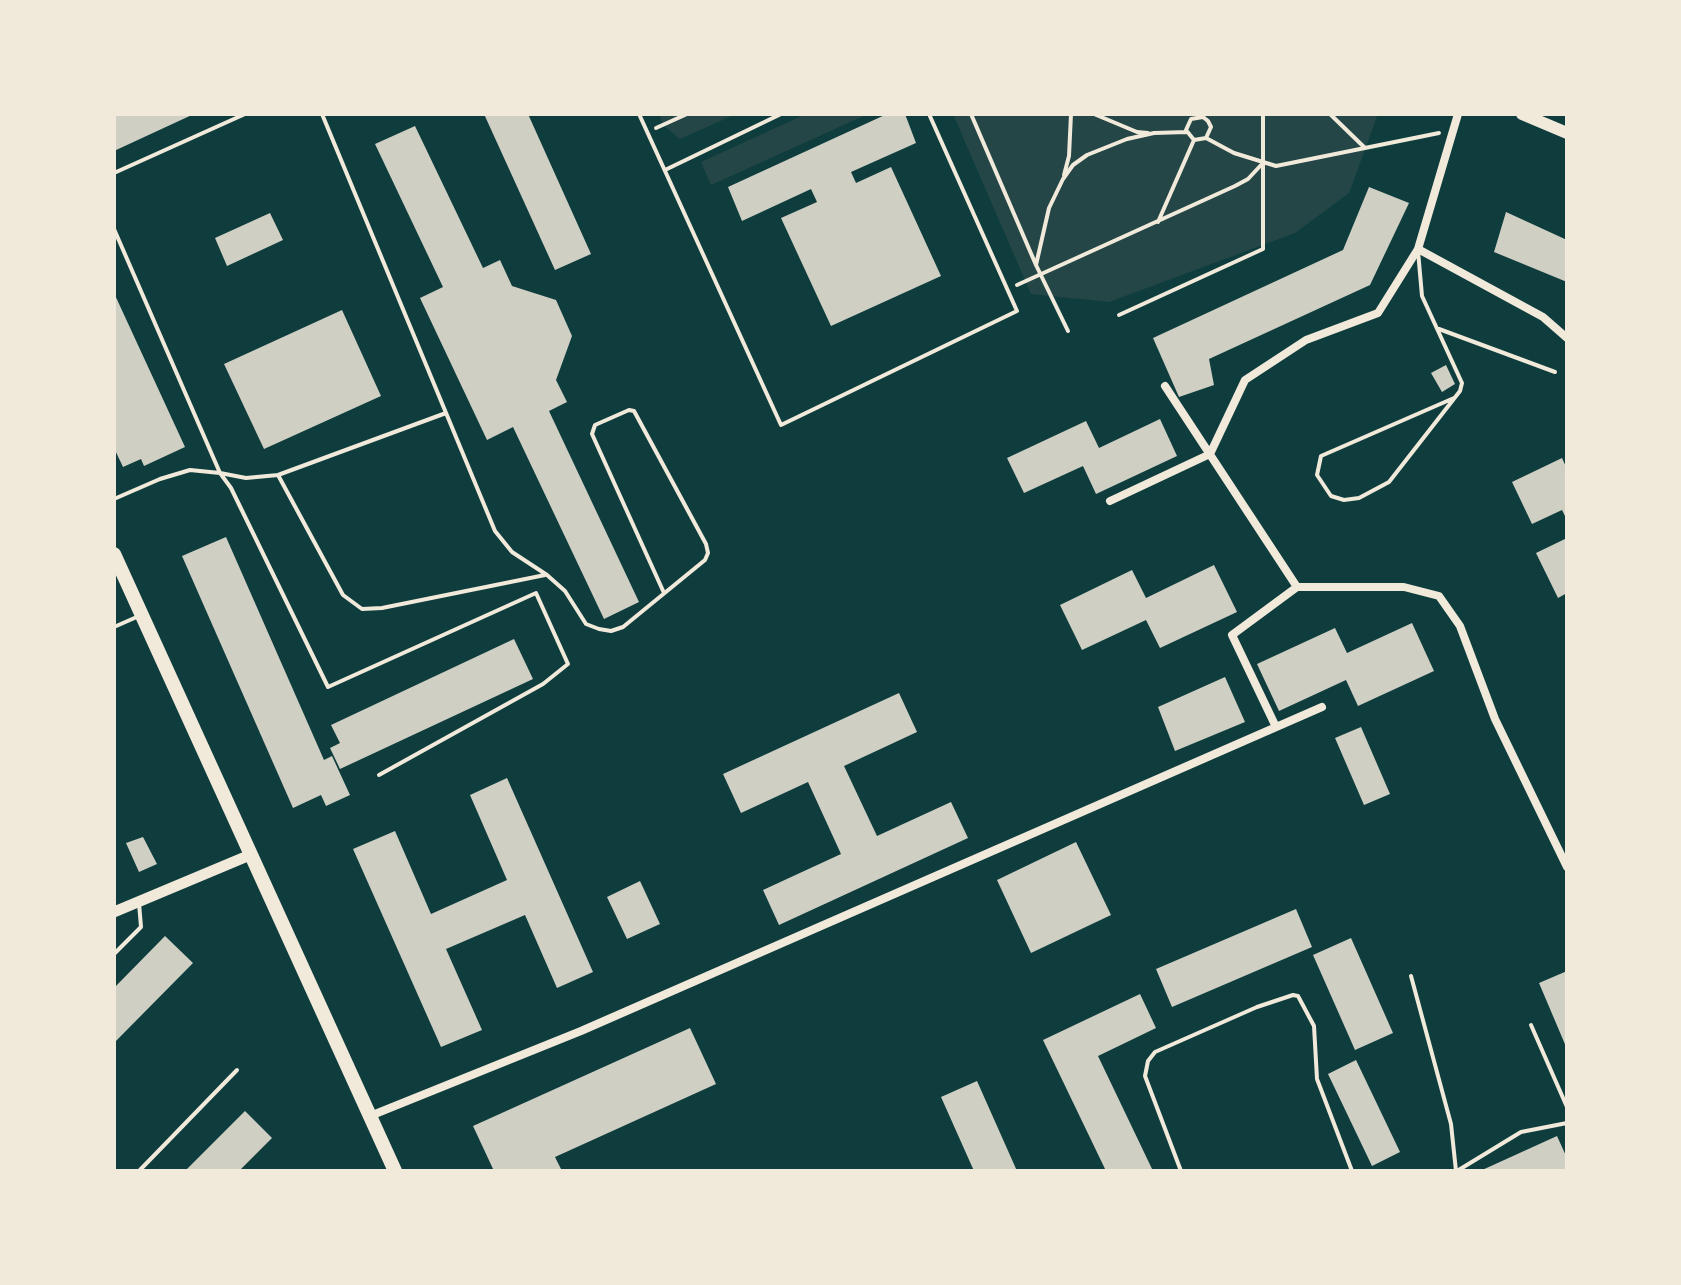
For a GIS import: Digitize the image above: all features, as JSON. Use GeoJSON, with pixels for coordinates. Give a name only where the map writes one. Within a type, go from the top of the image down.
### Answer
{"type":"FeatureCollection","features":[{"type":"Feature","properties":{"kind":"highway"},"geometry":{"type":"LineString","coordinates":[[114,554],[395,1171]]}},
{"type":"Feature","properties":{"kind":"main road"},"geometry":{"type":"LineString","coordinates":[[1522,114],[1567,133]]}},
{"type":"Feature","properties":{"kind":"street"},"geometry":{"type":"LineString","coordinates":[[1110,501],[1210,454],[1245,380],[1306,340],[1378,313],[1418,249],[1458,114]]}},
{"type":"Feature","properties":{"kind":"street"},"geometry":{"type":"LineString","coordinates":[[1418,249],[1543,317],[1567,338]]}},
{"type":"Feature","properties":{"kind":"street"},"geometry":{"type":"LineString","coordinates":[[1165,386],[1297,587]]}},
{"type":"Feature","properties":{"kind":"street"},"geometry":{"type":"LineString","coordinates":[[1276,727],[1232,635],[1297,587],[1404,587],[1439,596],[1460,626],[1495,719],[1567,867]]}},
{"type":"Feature","properties":{"kind":"street"},"geometry":{"type":"LineString","coordinates":[[370,1116],[581,1031],[1322,707]]}},
{"type":"Feature","properties":{"kind":"street"},"geometry":{"type":"LineString","coordinates":[[114,912],[250,855]]}},
{"type":"Feature","properties":{"kind":"lane"},"geometry":{"type":"LineString","coordinates":[[114,173],[245,114]]}},
{"type":"Feature","properties":{"kind":"lane"},"geometry":{"type":"LineString","coordinates":[[322,114],[495,531],[512,552],[565,591],[586,624],[611,631],[623,627],[705,560],[708,553],[701,536],[637,415],[629,410],[595,425],[592,434],[664,593]]}},
{"type":"Feature","properties":{"kind":"lane"},"geometry":{"type":"LineString","coordinates":[[639,114],[781,425],[1017,311],[929,114]]}},
{"type":"Feature","properties":{"kind":"lane"},"geometry":{"type":"LineString","coordinates":[[665,170],[781,114]]}},
{"type":"Feature","properties":{"kind":"lane"},"geometry":{"type":"LineString","coordinates":[[114,229],[220,473],[231,488],[328,687],[536,593],[568,664],[543,684],[379,775]]}},
{"type":"Feature","properties":{"kind":"lane"},"geometry":{"type":"LineString","coordinates":[[1418,249],[1422,296],[1462,383],[1454,398],[1389,482],[1359,498],[1344,500],[1331,496],[1317,475],[1321,456],[1454,398]]}},
{"type":"Feature","properties":{"kind":"lane"},"geometry":{"type":"LineString","coordinates":[[1437,328],[1555,372]]}},
{"type":"Feature","properties":{"kind":"lane"},"geometry":{"type":"LineString","coordinates":[[114,499],[190,470],[246,478],[278,475],[446,413]]}},
{"type":"Feature","properties":{"kind":"lane"},"geometry":{"type":"LineString","coordinates":[[278,475],[343,595],[362,609],[382,608],[547,575]]}},
{"type":"Feature","properties":{"kind":"lane"},"geometry":{"type":"LineString","coordinates":[[114,627],[142,615]]}},
{"type":"Feature","properties":{"kind":"lane"},"geometry":{"type":"LineString","coordinates":[[114,954],[141,927],[139,901]]}},
{"type":"Feature","properties":{"kind":"lane"},"geometry":{"type":"LineString","coordinates":[[1411,976],[1451,1124],[1456,1171],[1521,1132],[1567,1123]]}},
{"type":"Feature","properties":{"kind":"lane"},"geometry":{"type":"LineString","coordinates":[[1181,1171],[1145,1076],[1148,1061],[1155,1052],[1257,1007],[1293,995],[1298,996],[1314,1026],[1317,1079],[1352,1171]]}},
{"type":"Feature","properties":{"kind":"lane"},"geometry":{"type":"LineString","coordinates":[[1531,1025],[1567,1107]]}},
{"type":"Feature","properties":{"kind":"lane"},"geometry":{"type":"LineString","coordinates":[[139,1171],[237,1070]]}},
{"type":"Feature","properties":{"kind":"path"},"geometry":{"type":"LineString","coordinates":[[647,132],[687,114]]}},
{"type":"Feature","properties":{"kind":"path"},"geometry":{"type":"LineString","coordinates":[[971,114],[1068,331]]}},
{"type":"Feature","properties":{"kind":"path"},"geometry":{"type":"LineString","coordinates":[[1063,179],[1069,156],[1071,114]]}},
{"type":"Feature","properties":{"kind":"path"},"geometry":{"type":"LineString","coordinates":[[1094,114],[1137,132],[1187,132]]}},
{"type":"Feature","properties":{"kind":"path"},"geometry":{"type":"LineString","coordinates":[[1119,315],[1263,249],[1263,114]]}},
{"type":"Feature","properties":{"kind":"path"},"geometry":{"type":"LineString","coordinates":[[1330,114],[1366,149]]}},
{"type":"Feature","properties":{"kind":"path"},"geometry":{"type":"LineString","coordinates":[[1194,140],[1187,132],[1187,124],[1191,119],[1204,116],[1211,127],[1206,138]]}},
{"type":"Feature","properties":{"kind":"path"},"geometry":{"type":"LineString","coordinates":[[1194,140],[1206,138],[1234,153],[1276,166],[1454,129]]}},
{"type":"Feature","properties":{"kind":"path"},"geometry":{"type":"LineString","coordinates":[[1036,265],[1049,208],[1073,165],[1108,145],[1154,133]]}},
{"type":"Feature","properties":{"kind":"path"},"geometry":{"type":"LineString","coordinates":[[1157,223],[1194,140]]}},
{"type":"Feature","properties":{"kind":"path"},"geometry":{"type":"LineString","coordinates":[[1008,289],[1235,186],[1248,179],[1263,163]]}},
{"type":"Feature","properties":{"kind":"shaded area"},"geometry":{"type":"Polygon","coordinates":[[[659,114],[736,114],[680,139],[663,125],[659,114]]]}},
{"type":"Feature","properties":{"kind":"shaded area"},"geometry":{"type":"Polygon","coordinates":[[[806,114],[868,114],[711,185],[701,162],[806,114]]]}},
{"type":"Feature","properties":{"kind":"shaded area"},"geometry":{"type":"Polygon","coordinates":[[[953,114],[1378,114],[1349,193],[1295,233],[1109,302],[1031,294],[953,114]]]}},
{"type":"Feature","properties":{"kind":"building"},"geometry":{"type":"Polygon","coordinates":[[[114,114],[194,114],[114,151],[114,114]]]}},
{"type":"Feature","properties":{"kind":"building"},"geometry":{"type":"Polygon","coordinates":[[[484,114],[528,114],[591,254],[555,270],[484,114]]]}},
{"type":"Feature","properties":{"kind":"building"},"geometry":{"type":"Polygon","coordinates":[[[887,114],[905,114],[916,143],[851,172],[856,183],[891,167],[941,276],[831,326],[781,218],[817,202],[811,189],[742,221],[728,187],[887,114]]]}},
{"type":"Feature","properties":{"kind":"building"},"geometry":{"type":"Polygon","coordinates":[[[415,126],[483,268],[500,260],[512,286],[556,300],[572,336],[556,380],[567,402],[549,411],[639,602],[604,619],[513,427],[487,440],[420,298],[443,287],[375,144],[415,126]]]}},
{"type":"Feature","properties":{"kind":"building"},"geometry":{"type":"Polygon","coordinates":[[[1369,187],[1409,203],[1370,285],[1209,359],[1214,385],[1179,397],[1153,338],[1343,250],[1369,187]]]}},
{"type":"Feature","properties":{"kind":"building"},"geometry":{"type":"Polygon","coordinates":[[[1506,212],[1567,240],[1567,282],[1494,252],[1506,212]]]}},
{"type":"Feature","properties":{"kind":"building"},"geometry":{"type":"Polygon","coordinates":[[[270,213],[283,240],[227,266],[215,238],[270,213]]]}},
{"type":"Feature","properties":{"kind":"building"},"geometry":{"type":"Polygon","coordinates":[[[114,293],[185,447],[144,466],[141,459],[123,467],[114,448],[114,293]]]}},
{"type":"Feature","properties":{"kind":"building"},"geometry":{"type":"Polygon","coordinates":[[[342,310],[381,396],[264,449],[224,364],[342,310]]]}},
{"type":"Feature","properties":{"kind":"building"},"geometry":{"type":"Polygon","coordinates":[[[1446,365],[1455,384],[1442,392],[1431,373],[1446,365]]]}},
{"type":"Feature","properties":{"kind":"building"},"geometry":{"type":"Polygon","coordinates":[[[1160,419],[1177,456],[1096,494],[1083,466],[1024,493],[1007,458],[1086,421],[1099,448],[1160,419]]]}},
{"type":"Feature","properties":{"kind":"building"},"geometry":{"type":"Polygon","coordinates":[[[1562,458],[1567,469],[1567,520],[1562,510],[1532,524],[1512,482],[1562,458]]]}},
{"type":"Feature","properties":{"kind":"building"},"geometry":{"type":"Polygon","coordinates":[[[226,537],[324,760],[332,756],[350,795],[326,806],[321,795],[293,808],[182,556],[226,537]]]}},
{"type":"Feature","properties":{"kind":"building"},"geometry":{"type":"Polygon","coordinates":[[[1567,538],[1567,593],[1558,598],[1536,553],[1567,538]]]}},
{"type":"Feature","properties":{"kind":"building"},"geometry":{"type":"Polygon","coordinates":[[[1214,565],[1237,612],[1160,648],[1146,620],[1082,650],[1060,605],[1132,570],[1146,598],[1214,565]]]}},
{"type":"Feature","properties":{"kind":"building"},"geometry":{"type":"Polygon","coordinates":[[[1412,623],[1434,671],[1358,706],[1346,680],[1279,711],[1257,664],[1335,628],[1347,653],[1412,623]]]}},
{"type":"Feature","properties":{"kind":"building"},"geometry":{"type":"Polygon","coordinates":[[[514,639],[533,679],[340,769],[330,748],[340,743],[331,725],[514,639]]]}},
{"type":"Feature","properties":{"kind":"building"},"geometry":{"type":"Polygon","coordinates":[[[1225,677],[1245,722],[1175,751],[1158,707],[1225,677]]]}},
{"type":"Feature","properties":{"kind":"building"},"geometry":{"type":"Polygon","coordinates":[[[899,693],[917,732],[844,766],[877,836],[951,802],[968,838],[779,925],[763,890],[841,854],[808,782],[741,813],[723,774],[899,693]]]}},
{"type":"Feature","properties":{"kind":"building"},"geometry":{"type":"Polygon","coordinates":[[[1361,727],[1390,794],[1364,805],[1335,738],[1361,727]]]}},
{"type":"Feature","properties":{"kind":"building"},"geometry":{"type":"Polygon","coordinates":[[[507,778],[593,972],[557,988],[525,915],[446,949],[482,1030],[441,1047],[353,849],[395,831],[431,914],[507,880],[470,795],[507,778]]]}},
{"type":"Feature","properties":{"kind":"building"},"geometry":{"type":"Polygon","coordinates":[[[143,837],[157,864],[139,872],[126,843],[143,837]]]}},
{"type":"Feature","properties":{"kind":"building"},"geometry":{"type":"Polygon","coordinates":[[[1076,842],[1111,915],[1031,953],[997,880],[1076,842]]]}},
{"type":"Feature","properties":{"kind":"building"},"geometry":{"type":"Polygon","coordinates":[[[640,881],[660,924],[627,939],[607,897],[640,881]]]}},
{"type":"Feature","properties":{"kind":"building"},"geometry":{"type":"Polygon","coordinates":[[[1296,909],[1312,947],[1172,1007],[1156,969],[1296,909]]]}},
{"type":"Feature","properties":{"kind":"building"},"geometry":{"type":"Polygon","coordinates":[[[165,936],[193,963],[114,1043],[114,988],[165,936]]]}},
{"type":"Feature","properties":{"kind":"building"},"geometry":{"type":"Polygon","coordinates":[[[1351,938],[1393,1033],[1355,1050],[1313,955],[1351,938]]]}},
{"type":"Feature","properties":{"kind":"building"},"geometry":{"type":"Polygon","coordinates":[[[1567,971],[1567,1049],[1539,983],[1567,971]]]}},
{"type":"Feature","properties":{"kind":"building"},"geometry":{"type":"Polygon","coordinates":[[[1140,994],[1156,1028],[1098,1056],[1153,1171],[1106,1171],[1043,1040],[1140,994]]]}},
{"type":"Feature","properties":{"kind":"building"},"geometry":{"type":"Polygon","coordinates":[[[690,1028],[716,1084],[555,1157],[562,1171],[494,1171],[473,1126],[690,1028]]]}},
{"type":"Feature","properties":{"kind":"building"},"geometry":{"type":"Polygon","coordinates":[[[1356,1060],[1400,1152],[1372,1166],[1328,1074],[1356,1060]]]}},
{"type":"Feature","properties":{"kind":"building"},"geometry":{"type":"Polygon","coordinates":[[[977,1081],[1017,1171],[974,1171],[941,1097],[977,1081]]]}},
{"type":"Feature","properties":{"kind":"building"},"geometry":{"type":"Polygon","coordinates":[[[245,1111],[272,1138],[239,1171],[185,1171],[245,1111]]]}},
{"type":"Feature","properties":{"kind":"building"},"geometry":{"type":"Polygon","coordinates":[[[1557,1136],[1567,1158],[1567,1171],[1480,1171],[1557,1136]]]}}]}
